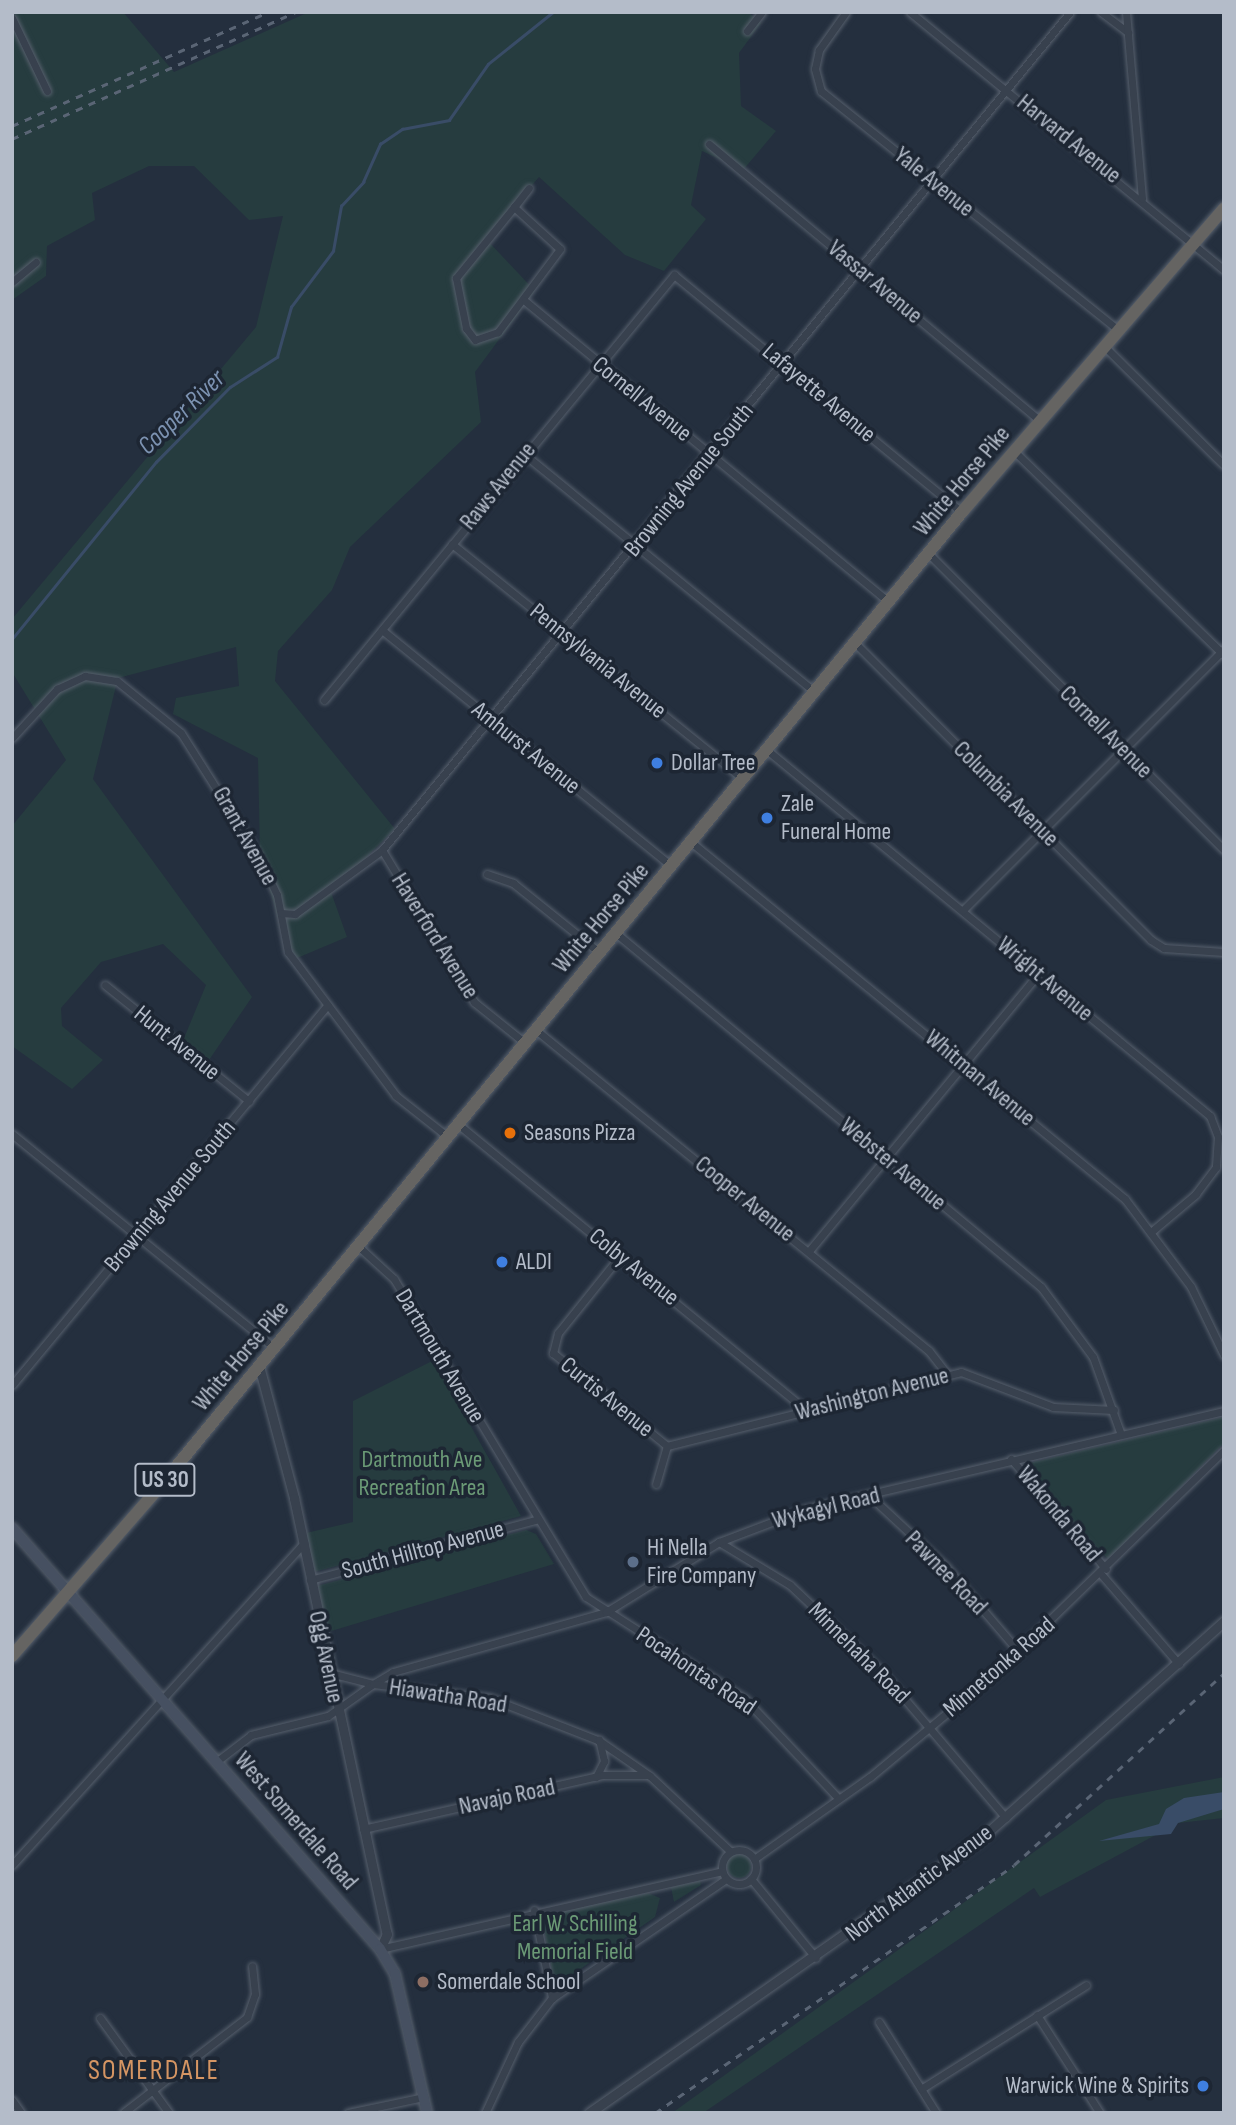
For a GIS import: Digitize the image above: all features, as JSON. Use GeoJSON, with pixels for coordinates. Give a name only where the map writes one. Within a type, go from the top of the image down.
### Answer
{"type":"FeatureCollection","features":[{"type":"Feature","properties":{"kind":"highway","name":"White Horse Pike"},"geometry":{"type":"LineString","coordinates":[[12,1656],[274,1348],[890,603],[962,512],[1117,329],[1224,209]]}},
{"type":"Feature","properties":{"kind":"main road","name":"West Somerdale Road"},"geometry":{"type":"LineString","coordinates":[[12,1528],[380,1949],[395,1974],[427,2113]]}},
{"type":"Feature","properties":{"kind":"street"},"geometry":{"type":"LineString","coordinates":[[747,31],[762,12]]}},
{"type":"Feature","properties":{"kind":"street","name":"Yale Avenue"},"geometry":{"type":"LineString","coordinates":[[846,12],[818,50],[821,91],[1117,329]]}},
{"type":"Feature","properties":{"kind":"street","name":"Harvard Avenue"},"geometry":{"type":"LineString","coordinates":[[910,12],[1194,240],[1224,270]]}},
{"type":"Feature","properties":{"kind":"street","name":"Browning Avenue South"},"geometry":{"type":"LineString","coordinates":[[281,913],[295,915],[382,850],[636,545],[708,453],[862,271],[1070,12]]}},
{"type":"Feature","properties":{"kind":"street"},"geometry":{"type":"LineString","coordinates":[[1101,12],[1128,32]]}},
{"type":"Feature","properties":{"kind":"street"},"geometry":{"type":"LineString","coordinates":[[1126,12],[1142,198]]}},
{"type":"Feature","properties":{"kind":"street"},"geometry":{"type":"LineString","coordinates":[[12,18],[47,91]]}},
{"type":"Feature","properties":{"kind":"street","name":"Vassar Avenue"},"geometry":{"type":"LineString","coordinates":[[709,144],[1040,421]]}},
{"type":"Feature","properties":{"kind":"street"},"geometry":{"type":"LineString","coordinates":[[514,207],[560,249],[525,301],[489,340],[475,340],[454,286],[514,207],[530,188]]}},
{"type":"Feature","properties":{"kind":"street"},"geometry":{"type":"LineString","coordinates":[[12,282],[36,262]]}},
{"type":"Feature","properties":{"kind":"street","name":"Lafayette Avenue"},"geometry":{"type":"LineString","coordinates":[[674,275],[962,512]]}},
{"type":"Feature","properties":{"kind":"street","name":"Raws Avenue"},"geometry":{"type":"LineString","coordinates":[[324,700],[598,362],[674,275]]}},
{"type":"Feature","properties":{"kind":"street","name":"Cornell Avenue"},"geometry":{"type":"LineString","coordinates":[[525,301],[890,603]]}},
{"type":"Feature","properties":{"kind":"street"},"geometry":{"type":"LineString","coordinates":[[1104,345],[1224,465]]}},
{"type":"Feature","properties":{"kind":"street"},"geometry":{"type":"LineString","coordinates":[[963,910],[1223,652],[1014,451]]}},
{"type":"Feature","properties":{"kind":"street"},"geometry":{"type":"LineString","coordinates":[[524,454],[815,692]]}},
{"type":"Feature","properties":{"kind":"street","name":"Pennsylvania Avenue"},"geometry":{"type":"LineString","coordinates":[[452,544],[743,779]]}},
{"type":"Feature","properties":{"kind":"street","name":"Cornell Avenue"},"geometry":{"type":"LineString","coordinates":[[929,554],[1224,850]]}},
{"type":"Feature","properties":{"kind":"street","name":"Amhurst Avenue"},"geometry":{"type":"LineString","coordinates":[[382,630],[671,866]]}},
{"type":"Feature","properties":{"kind":"street","name":"Columbia Avenue"},"geometry":{"type":"LineString","coordinates":[[855,643],[1158,944],[1224,952]]}},
{"type":"Feature","properties":{"kind":"street","name":"Grant Avenue"},"geometry":{"type":"LineString","coordinates":[[12,738],[72,680],[117,681],[194,749],[258,855],[281,913],[288,952],[396,1096],[448,1138]]}},
{"type":"Feature","properties":{"kind":"street","name":"Wright Avenue"},"geometry":{"type":"LineString","coordinates":[[767,750],[1196,1102],[1221,1136],[1209,1182],[1152,1231]]}},
{"type":"Feature","properties":{"kind":"street","name":"Whitman Avenue"},"geometry":{"type":"LineString","coordinates":[[691,842],[1125,1199],[1152,1231],[1191,1286],[1224,1355]]}},
{"type":"Feature","properties":{"kind":"street","name":"Haverford Avenue"},"geometry":{"type":"LineString","coordinates":[[382,850],[474,1002],[526,1043]]}},
{"type":"Feature","properties":{"kind":"street"},"geometry":{"type":"LineString","coordinates":[[487,874],[513,883],[601,953]]}},
{"type":"Feature","properties":{"kind":"street","name":"Webster Avenue"},"geometry":{"type":"LineString","coordinates":[[617,934],[1052,1299],[1093,1357],[1120,1432]]}},
{"type":"Feature","properties":{"kind":"street"},"geometry":{"type":"LineString","coordinates":[[809,1251],[1038,974]]}},
{"type":"Feature","properties":{"kind":"street","name":"Hunt Avenue"},"geometry":{"type":"LineString","coordinates":[[105,985],[249,1101]]}},
{"type":"Feature","properties":{"kind":"street","name":"Browning Avenue South"},"geometry":{"type":"LineString","coordinates":[[12,1385],[327,1005]]}},
{"type":"Feature","properties":{"kind":"street","name":"Cooper Avenue"},"geometry":{"type":"LineString","coordinates":[[536,1030],[929,1351],[948,1375]]}},
{"type":"Feature","properties":{"kind":"street","name":"Colby Avenue"},"geometry":{"type":"LineString","coordinates":[[459,1125],[807,1411]]}},
{"type":"Feature","properties":{"kind":"street"},"geometry":{"type":"LineString","coordinates":[[12,1134],[274,1348]]}},
{"type":"Feature","properties":{"kind":"street","name":"Dartmouth Avenue"},"geometry":{"type":"LineString","coordinates":[[358,1246],[394,1279],[536,1520],[586,1597],[606,1612]]}},
{"type":"Feature","properties":{"kind":"street","name":"Curtis Avenue"},"geometry":{"type":"LineString","coordinates":[[620,1256],[553,1344],[559,1359],[667,1446]]}},
{"type":"Feature","properties":{"kind":"street","name":"Ogg Avenue"},"geometry":{"type":"LineString","coordinates":[[259,1366],[304,1543],[329,1673],[387,1934],[380,1949]]}},
{"type":"Feature","properties":{"kind":"street","name":"Washington Avenue"},"geometry":{"type":"LineString","coordinates":[[667,1446],[948,1375],[981,1375],[1053,1407],[1114,1410]]}},
{"type":"Feature","properties":{"kind":"street","name":"Wykagyl Road"},"geometry":{"type":"LineString","coordinates":[[373,1684],[393,1672],[606,1612],[719,1542],[806,1509],[871,1497],[1120,1432],[1224,1411]]}},
{"type":"Feature","properties":{"kind":"street"},"geometry":{"type":"LineString","coordinates":[[656,1484],[667,1446]]}},
{"type":"Feature","properties":{"kind":"street","name":"Minnetonka Road"},"geometry":{"type":"LineString","coordinates":[[754,1859],[931,1726],[1019,1652],[1104,1572],[1224,1450]]}},
{"type":"Feature","properties":{"kind":"street","name":"Wakonda Road"},"geometry":{"type":"LineString","coordinates":[[1011,1459],[1179,1664]]}},
{"type":"Feature","properties":{"kind":"street","name":"Pawnee Road"},"geometry":{"type":"LineString","coordinates":[[871,1497],[946,1567],[1019,1652]]}},
{"type":"Feature","properties":{"kind":"street","name":"South Hilltop Avenue"},"geometry":{"type":"LineString","coordinates":[[310,1580],[536,1520]]}},
{"type":"Feature","properties":{"kind":"street","name":"Minnehaha Road"},"geometry":{"type":"LineString","coordinates":[[719,1542],[790,1585],[931,1726],[1006,1818]]}},
{"type":"Feature","properties":{"kind":"street"},"geometry":{"type":"LineString","coordinates":[[12,1865],[160,1697],[304,1543]]}},
{"type":"Feature","properties":{"kind":"street","name":"Pocahontas Road"},"geometry":{"type":"LineString","coordinates":[[606,1612],[745,1699],[838,1798]]}},
{"type":"Feature","properties":{"kind":"street","name":"North Atlantic Avenue"},"geometry":{"type":"LineString","coordinates":[[589,2113],[816,1958],[1006,1818],[1224,1621]]}},
{"type":"Feature","properties":{"kind":"street"},"geometry":{"type":"LineString","coordinates":[[329,1673],[373,1684]]}},
{"type":"Feature","properties":{"kind":"street","name":"Hiawatha Road"},"geometry":{"type":"LineString","coordinates":[[338,1710],[373,1684],[490,1698],[598,1740],[650,1776],[730,1852],[746,1851],[754,1859]]}},
{"type":"Feature","properties":{"kind":"street"},"geometry":{"type":"LineString","coordinates":[[216,1762],[251,1735],[338,1710]]}},
{"type":"Feature","properties":{"kind":"street"},"geometry":{"type":"LineString","coordinates":[[596,1777],[604,1761],[598,1740]]}},
{"type":"Feature","properties":{"kind":"street","name":"Navajo Road"},"geometry":{"type":"LineString","coordinates":[[363,1829],[596,1777],[650,1776]]}},
{"type":"Feature","properties":{"kind":"street"},"geometry":{"type":"LineString","coordinates":[[730,1852],[722,1871],[726,1879],[741,1884],[751,1879]]}},
{"type":"Feature","properties":{"kind":"street"},"geometry":{"type":"LineString","coordinates":[[754,1859],[751,1879],[816,1958]]}},
{"type":"Feature","properties":{"kind":"street"},"geometry":{"type":"LineString","coordinates":[[380,1949],[534,1910],[722,1871]]}},
{"type":"Feature","properties":{"kind":"street"},"geometry":{"type":"LineString","coordinates":[[485,2113],[518,2042],[552,1998],[726,1879]]}},
{"type":"Feature","properties":{"kind":"street"},"geometry":{"type":"LineString","coordinates":[[534,1910],[552,1998]]}},
{"type":"Feature","properties":{"kind":"street"},"geometry":{"type":"LineString","coordinates":[[123,2113],[154,2092],[247,2017],[255,1994],[253,1966]]}},
{"type":"Feature","properties":{"kind":"street"},"geometry":{"type":"LineString","coordinates":[[921,2089],[1086,1984]]}},
{"type":"Feature","properties":{"kind":"street"},"geometry":{"type":"LineString","coordinates":[[1037,2015],[1100,2113]]}},
{"type":"Feature","properties":{"kind":"street"},"geometry":{"type":"LineString","coordinates":[[100,2018],[169,2113]]}},
{"type":"Feature","properties":{"kind":"street"},"geometry":{"type":"LineString","coordinates":[[879,2022],[936,2113]]}},
{"type":"Feature","properties":{"kind":"street"},"geometry":{"type":"LineString","coordinates":[[348,2113],[424,2098]]}},
{"type":"Feature","properties":{"kind":"street"},"geometry":{"type":"LineString","coordinates":[[12,2100],[21,2113]]}},
{"type":"Feature","properties":{"kind":"green space"},"geometry":{"type":"Polygon","coordinates":[[[12,12],[123,12],[174,72],[309,12],[748,12],[761,23],[739,53],[741,106],[776,131],[743,170],[702,151],[691,205],[706,219],[664,271],[625,255],[539,177],[486,239],[535,291],[475,372],[481,422],[350,547],[332,590],[278,651],[275,681],[395,829],[331,892],[347,937],[290,961],[260,856],[258,758],[173,714],[176,698],[239,686],[236,647],[118,678],[93,779],[252,997],[209,1060],[182,1043],[206,985],[163,944],[101,962],[61,1008],[62,1026],[103,1060],[72,1089],[12,1046],[12,826],[66,760],[12,672],[12,619],[256,327],[283,216],[249,220],[194,166],[149,166],[92,193],[95,220],[47,246],[46,276],[12,300],[12,12]]]}},
{"type":"Feature","properties":{"kind":"green space","name":"Dartmouth Ave Recreation Area"},"geometry":{"type":"Polygon","coordinates":[[[434,1360],[521,1516],[314,1572],[306,1533],[353,1522],[353,1401],[434,1360]]]}},
{"type":"Feature","properties":{"kind":"green space"},"geometry":{"type":"Polygon","coordinates":[[[1224,1417],[1224,1443],[1109,1560],[1042,1489],[1019,1475],[1029,1463],[1224,1417]]]}},
{"type":"Feature","properties":{"kind":"green space"},"geometry":{"type":"Polygon","coordinates":[[[526,1530],[536,1534],[554,1564],[328,1632],[317,1586],[526,1530]]]}},
{"type":"Feature","properties":{"kind":"green space"},"geometry":{"type":"Polygon","coordinates":[[[1224,1777],[1224,1818],[1178,1823],[1040,1897],[1034,1888],[703,2113],[672,2113],[1106,1800],[1224,1777]]]}},
{"type":"Feature","properties":{"kind":"green space"},"geometry":{"type":"Polygon","coordinates":[[[739,1854],[748,1857],[751,1866],[748,1875],[739,1878],[730,1875],[727,1866],[730,1857],[739,1854]]]}},
{"type":"Feature","properties":{"kind":"green space"},"geometry":{"type":"Polygon","coordinates":[[[700,1881],[701,1885],[674,1902],[671,1887],[700,1881]]]}},
{"type":"Feature","properties":{"kind":"green space","name":"Earl W. Schilling Memorial Field"},"geometry":{"type":"Polygon","coordinates":[[[648,1893],[660,1898],[655,1917],[566,1979],[553,1976],[541,1915],[648,1893]]]}},
{"type":"Feature","properties":{"kind":"water"},"geometry":{"type":"Polygon","coordinates":[[[1224,1792],[1224,1809],[1178,1823],[1171,1834],[1099,1841],[1159,1824],[1166,1809],[1184,1798],[1224,1792]]]}},
{"type":"Feature","properties":{"kind":"waterway","name":"Cooper River"},"geometry":{"type":"LineString","coordinates":[[12,639],[156,462],[230,387],[277,357],[291,307],[333,251],[341,206],[363,182],[380,144],[402,129],[449,120],[488,64],[553,12]]}},
{"type":"Feature","properties":{"kind":"railway"},"geometry":{"type":"LineString","coordinates":[[12,126],[268,12]]}},
{"type":"Feature","properties":{"kind":"railway"},"geometry":{"type":"LineString","coordinates":[[12,139],[296,12]]}},
{"type":"Feature","properties":{"kind":"railway"},"geometry":{"type":"LineString","coordinates":[[655,2113],[1014,1865],[1224,1673]]}},
{"type":"Feature","properties":{"kind":"place","name":"Dollar Tree"},"geometry":{"type":"Point","coordinates":[657,763]}},
{"type":"Feature","properties":{"kind":"place","name":"Zale Funeral Home"},"geometry":{"type":"Point","coordinates":[767,818]}},
{"type":"Feature","properties":{"kind":"place","name":"Seasons Pizza"},"geometry":{"type":"Point","coordinates":[510,1133]}},
{"type":"Feature","properties":{"kind":"place","name":"ALDI"},"geometry":{"type":"Point","coordinates":[502,1262]}},
{"type":"Feature","properties":{"kind":"place","name":"Hi Nella Fire Company"},"geometry":{"type":"Point","coordinates":[633,1562]}},
{"type":"Feature","properties":{"kind":"place","name":"Somerdale School"},"geometry":{"type":"Point","coordinates":[423,1982]}},
{"type":"Feature","properties":{"kind":"place","name":"Warwick Wine & Spirits"},"geometry":{"type":"Point","coordinates":[1203,2086]}},
{"type":"Feature","properties":{"kind":"district","name":"SOMERDALE"},"geometry":{"type":"Point","coordinates":[154,2071]}}]}
